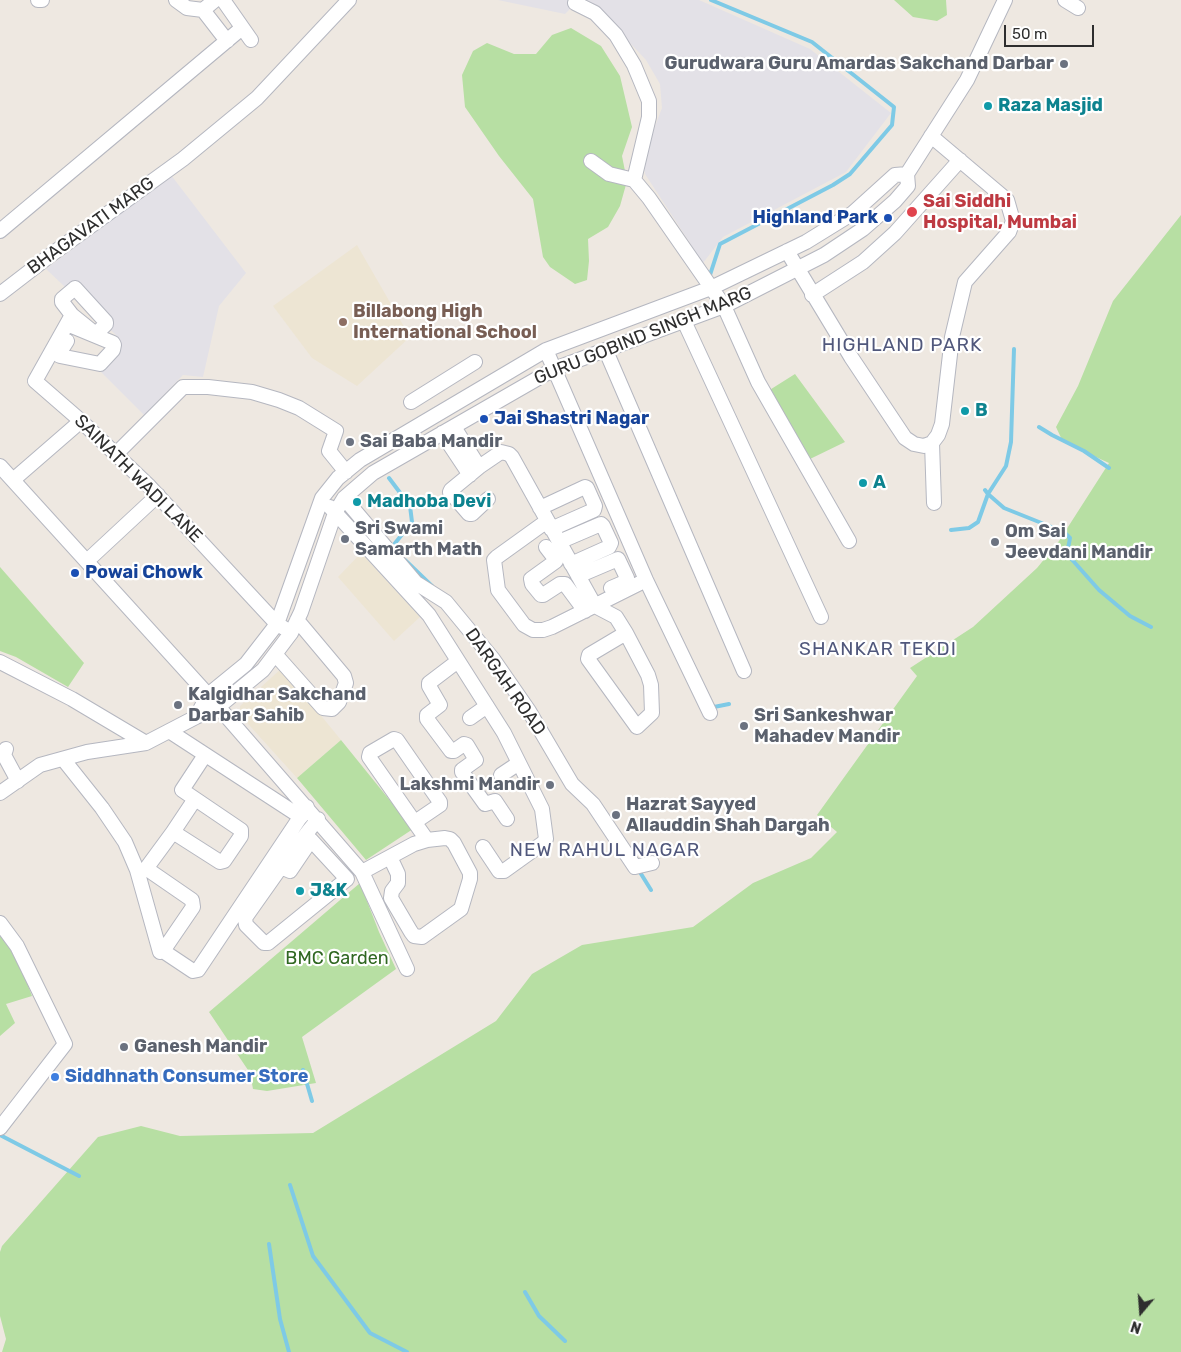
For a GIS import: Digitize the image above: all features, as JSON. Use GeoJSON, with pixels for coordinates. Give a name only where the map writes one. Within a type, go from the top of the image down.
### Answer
{"type":"FeatureCollection","features":[{"type":"Feature","properties":{"kind":"street"},"geometry":{"type":"LineString","coordinates":[[176,0],[187,8],[203,10],[227,41]]}},
{"type":"Feature","properties":{"kind":"street"},"geometry":{"type":"LineString","coordinates":[[203,10],[214,0]]}},
{"type":"Feature","properties":{"kind":"street"},"geometry":{"type":"LineString","coordinates":[[223,0],[251,40]]}},
{"type":"Feature","properties":{"kind":"street","name":"BHAGAVATI MARG"},"geometry":{"type":"LineString","coordinates":[[0,294],[183,159],[256,98],[349,0]]}},
{"type":"Feature","properties":{"kind":"street","name":"GURU GOBIND SINGH MARG"},"geometry":{"type":"LineString","coordinates":[[196,717],[218,707],[263,670],[275,654],[302,612],[335,513],[344,498],[372,473],[554,369],[724,306],[797,270],[824,255],[863,229],[895,201],[908,186],[907,174],[967,80],[1006,0]]}},
{"type":"Feature","properties":{"kind":"street"},"geometry":{"type":"LineString","coordinates":[[1065,0],[1078,8]]}},
{"type":"Feature","properties":{"kind":"street"},"geometry":{"type":"LineString","coordinates":[[575,3],[595,14],[616,35],[634,65],[649,101],[649,117],[634,180]]}},
{"type":"Feature","properties":{"kind":"street"},"geometry":{"type":"LineString","coordinates":[[0,231],[242,28]]}},
{"type":"Feature","properties":{"kind":"street"},"geometry":{"type":"LineString","coordinates":[[787,251],[850,357],[905,438],[914,444],[924,446],[932,443],[938,435],[942,424],[952,337],[965,282],[1008,232],[1013,221],[1007,200],[931,136]]}},
{"type":"Feature","properties":{"kind":"street"},"geometry":{"type":"LineString","coordinates":[[812,295],[863,262],[895,233],[960,160]]}},
{"type":"Feature","properties":{"kind":"street"},"geometry":{"type":"LineString","coordinates":[[591,161],[609,174],[634,180],[649,198],[724,306],[758,382],[849,541]]}},
{"type":"Feature","properties":{"kind":"street","name":"GURU GOBIND SINGH MARG"},"geometry":{"type":"LineString","coordinates":[[196,717],[208,695],[246,664],[277,624],[322,498],[360,460],[546,350],[711,288],[787,251],[854,213],[895,175],[907,174]]}},
{"type":"Feature","properties":{"kind":"street"},"geometry":{"type":"LineString","coordinates":[[684,321],[821,617]]}},
{"type":"Feature","properties":{"kind":"street","name":"SAINATH WADI LANE"},"geometry":{"type":"LineString","coordinates":[[72,322],[35,381],[81,421],[158,495],[277,624],[294,627],[344,676],[346,684],[339,702],[332,709],[323,708],[275,654]]}},
{"type":"Feature","properties":{"kind":"street"},"geometry":{"type":"LineString","coordinates":[[546,350],[646,580],[710,713]]}},
{"type":"Feature","properties":{"kind":"street"},"geometry":{"type":"LineString","coordinates":[[606,351],[744,671]]}},
{"type":"Feature","properties":{"kind":"street"},"geometry":{"type":"LineString","coordinates":[[411,402],[475,362]]}},
{"type":"Feature","properties":{"kind":"street"},"geometry":{"type":"LineString","coordinates":[[443,382],[456,403]]}},
{"type":"Feature","properties":{"kind":"street"},"geometry":{"type":"LineString","coordinates":[[116,454],[184,388],[208,387],[252,392],[279,400],[299,408],[336,430],[329,451],[346,472]]}},
{"type":"Feature","properties":{"kind":"street"},"geometry":{"type":"LineString","coordinates":[[13,480],[81,421]]}},
{"type":"Feature","properties":{"kind":"street"},"geometry":{"type":"LineString","coordinates":[[448,430],[475,471]]}},
{"type":"Feature","properties":{"kind":"street"},"geometry":{"type":"LineString","coordinates":[[932,443],[934,504]]}},
{"type":"Feature","properties":{"kind":"street"},"geometry":{"type":"LineString","coordinates":[[488,498],[472,514],[469,514],[451,494],[450,490],[501,452],[509,454],[549,525],[556,560],[556,562],[531,579],[532,584],[541,595],[560,584],[566,584],[590,605],[616,617],[626,633],[648,675],[651,685],[652,713],[637,727],[588,658],[589,655],[626,633]]}},
{"type":"Feature","properties":{"kind":"street"},"geometry":{"type":"LineString","coordinates":[[360,460],[372,473]]}},
{"type":"Feature","properties":{"kind":"street"},"geometry":{"type":"LineString","coordinates":[[0,466],[208,695],[304,812]]}},
{"type":"Feature","properties":{"kind":"street"},"geometry":{"type":"LineString","coordinates":[[540,508],[585,487],[596,506],[594,510],[549,525],[497,557],[494,560],[498,590],[524,625],[533,630],[543,630],[552,627],[590,605],[625,582],[627,578],[619,560],[616,559],[578,576]]}},
{"type":"Feature","properties":{"kind":"street"},"geometry":{"type":"LineString","coordinates":[[87,561],[158,495]]}},
{"type":"Feature","properties":{"kind":"street"},"geometry":{"type":"LineString","coordinates":[[322,498],[412,603],[429,615],[504,732],[542,809],[546,839],[502,872],[499,871],[484,847]]}},
{"type":"Feature","properties":{"kind":"street","name":"DARGAH ROAD"},"geometry":{"type":"LineString","coordinates":[[344,498],[416,583],[446,602],[493,659],[529,711],[572,784],[593,804],[635,868],[652,863]]}},
{"type":"Feature","properties":{"kind":"street"},"geometry":{"type":"LineString","coordinates":[[553,545],[600,524],[603,526],[611,544],[609,547],[571,564]]}},
{"type":"Feature","properties":{"kind":"street"},"geometry":{"type":"LineString","coordinates":[[553,545],[571,564],[590,605]]}},
{"type":"Feature","properties":{"kind":"street"},"geometry":{"type":"LineString","coordinates":[[590,605],[646,580]]}},
{"type":"Feature","properties":{"kind":"street"},"geometry":{"type":"LineString","coordinates":[[458,661],[430,682],[429,686],[440,705],[427,715],[427,719],[451,751],[464,744],[467,745],[476,760],[462,770],[462,772],[485,804],[494,801],[507,819]]}},
{"type":"Feature","properties":{"kind":"street"},"geometry":{"type":"LineString","coordinates":[[0,662],[72,698],[146,743]]}},
{"type":"Feature","properties":{"kind":"street"},"geometry":{"type":"LineString","coordinates":[[470,718],[487,706]]}},
{"type":"Feature","properties":{"kind":"street"},"geometry":{"type":"LineString","coordinates":[[0,794],[40,765],[87,752],[146,743],[196,717]]}},
{"type":"Feature","properties":{"kind":"street"},"geometry":{"type":"LineString","coordinates":[[169,731],[205,755],[318,819],[362,872],[406,969]]}},
{"type":"Feature","properties":{"kind":"street"},"geometry":{"type":"LineString","coordinates":[[415,822],[440,805],[440,802],[397,740],[394,739],[370,753],[369,757],[427,840]]}},
{"type":"Feature","properties":{"kind":"street"},"geometry":{"type":"LineString","coordinates":[[6,749],[4,755],[18,780]]}},
{"type":"Feature","properties":{"kind":"street"},"geometry":{"type":"LineString","coordinates":[[173,832],[220,862],[224,861],[241,836],[241,830],[182,789],[205,755]]}},
{"type":"Feature","properties":{"kind":"street"},"geometry":{"type":"LineString","coordinates":[[63,758],[102,808],[125,842],[137,870],[160,952]]}},
{"type":"Feature","properties":{"kind":"street"},"geometry":{"type":"LineString","coordinates":[[502,775],[519,763]]}},
{"type":"Feature","properties":{"kind":"street"},"geometry":{"type":"LineString","coordinates":[[195,799],[148,869],[192,900],[193,907],[166,951],[196,971],[304,812]]}},
{"type":"Feature","properties":{"kind":"street"},"geometry":{"type":"LineString","coordinates":[[282,867],[290,871],[311,840],[347,879],[268,943],[264,943],[244,922],[244,918],[282,867],[318,819]]}},
{"type":"Feature","properties":{"kind":"street"},"geometry":{"type":"LineString","coordinates":[[362,872],[414,844],[427,840],[450,839],[454,842],[470,874],[460,909],[422,937],[414,936],[391,898],[392,891],[398,883],[398,874],[390,857]]}},
{"type":"Feature","properties":{"kind":"street"},"geometry":{"type":"LineString","coordinates":[[248,927],[277,886]]}},
{"type":"Feature","properties":{"kind":"street"},"geometry":{"type":"LineString","coordinates":[[0,923],[17,946],[65,1044],[0,1128]]}},
{"type":"Feature","properties":{"kind":"shaded area"},"geometry":{"type":"Polygon","coordinates":[[[498,0],[699,0],[810,49],[891,113],[846,172],[723,237],[703,263],[645,174],[643,158],[662,108],[660,84],[646,60],[601,12],[578,1],[565,14],[498,0]]]}},
{"type":"Feature","properties":{"kind":"shaded area"},"geometry":{"type":"Polygon","coordinates":[[[171,175],[246,273],[219,306],[203,377],[183,375],[144,415],[95,366],[117,336],[46,269],[171,175]]]}},
{"type":"Feature","properties":{"kind":"shaded area","name":"Billabong High International School"},"geometry":{"type":"Polygon","coordinates":[[[357,245],[410,337],[357,386],[312,358],[273,306],[357,245]]]}},
{"type":"Feature","properties":{"kind":"shaded area"},"geometry":{"type":"Polygon","coordinates":[[[361,553],[420,617],[394,641],[338,577],[361,553]]]}},
{"type":"Feature","properties":{"kind":"shaded area"},"geometry":{"type":"Polygon","coordinates":[[[282,668],[341,740],[297,778],[240,715],[240,706],[282,668]]]}},
{"type":"Feature","properties":{"kind":"green space"},"geometry":{"type":"Polygon","coordinates":[[[894,0],[946,0],[947,15],[937,21],[913,17],[894,0]]]}},
{"type":"Feature","properties":{"kind":"green space"},"geometry":{"type":"Polygon","coordinates":[[[571,28],[601,46],[620,76],[632,127],[622,156],[627,181],[620,206],[608,227],[588,239],[589,261],[587,280],[575,284],[550,267],[543,257],[533,199],[499,156],[465,107],[462,75],[473,51],[487,43],[514,54],[536,54],[552,35],[571,28]]]}},
{"type":"Feature","properties":{"kind":"green space"},"geometry":{"type":"Polygon","coordinates":[[[1181,215],[1181,1352],[2,1352],[6,1339],[0,1316],[0,1252],[2,1246],[98,1137],[141,1126],[180,1136],[313,1133],[496,1021],[532,974],[582,945],[693,927],[753,883],[811,858],[837,832],[817,815],[917,676],[910,668],[973,627],[1037,568],[1059,541],[1109,463],[1063,442],[1056,427],[1078,386],[1113,301],[1181,215]]]}},
{"type":"Feature","properties":{"kind":"green space"},"geometry":{"type":"Polygon","coordinates":[[[795,374],[845,442],[810,459],[768,391],[795,374]]]}},
{"type":"Feature","properties":{"kind":"green space"},"geometry":{"type":"Polygon","coordinates":[[[0,567],[84,663],[68,687],[16,657],[0,651],[0,567]]]}},
{"type":"Feature","properties":{"kind":"green space"},"geometry":{"type":"Polygon","coordinates":[[[341,740],[413,829],[366,860],[297,778],[341,740]]]}},
{"type":"Feature","properties":{"kind":"green space","name":"BMC Garden"},"geometry":{"type":"Polygon","coordinates":[[[360,883],[396,969],[302,1037],[316,1083],[267,1091],[253,1089],[250,1073],[209,1012],[360,883]]]}},
{"type":"Feature","properties":{"kind":"green space"},"geometry":{"type":"Polygon","coordinates":[[[4,934],[18,959],[32,996],[6,1004],[15,1023],[0,1036],[0,937],[4,934]]]}},
{"type":"Feature","properties":{"kind":"waterway"},"geometry":{"type":"LineString","coordinates":[[710,275],[720,244],[833,185],[850,174],[892,125],[894,107],[812,42],[711,0]]}},
{"type":"Feature","properties":{"kind":"waterway"},"geometry":{"type":"LineString","coordinates":[[951,530],[969,528],[978,522],[988,494],[1006,466],[1011,442],[1014,349]]}},
{"type":"Feature","properties":{"kind":"waterway"},"geometry":{"type":"LineString","coordinates":[[1039,427],[1084,451],[1109,468]]}},
{"type":"Feature","properties":{"kind":"waterway"},"geometry":{"type":"LineString","coordinates":[[389,478],[410,506],[412,522],[392,547],[395,550]]}},
{"type":"Feature","properties":{"kind":"waterway"},"geometry":{"type":"LineString","coordinates":[[985,490],[1004,508],[1064,532],[1070,538],[1067,554],[1099,590],[1130,616],[1151,627]]}},
{"type":"Feature","properties":{"kind":"waterway"},"geometry":{"type":"LineString","coordinates":[[405,560],[432,586]]}},
{"type":"Feature","properties":{"kind":"waterway"},"geometry":{"type":"LineString","coordinates":[[712,705],[714,707],[729,704]]}},
{"type":"Feature","properties":{"kind":"waterway"},"geometry":{"type":"LineString","coordinates":[[638,869],[651,890]]}},
{"type":"Feature","properties":{"kind":"waterway"},"geometry":{"type":"LineString","coordinates":[[303,1070],[312,1101]]}},
{"type":"Feature","properties":{"kind":"waterway"},"geometry":{"type":"LineString","coordinates":[[0,1135],[79,1176]]}},
{"type":"Feature","properties":{"kind":"waterway"},"geometry":{"type":"LineString","coordinates":[[290,1185],[313,1256],[370,1333],[407,1352]]}},
{"type":"Feature","properties":{"kind":"waterway"},"geometry":{"type":"LineString","coordinates":[[269,1244],[280,1319],[289,1352]]}},
{"type":"Feature","properties":{"kind":"waterway"},"geometry":{"type":"LineString","coordinates":[[525,1292],[539,1316],[565,1341]]}},
{"type":"Feature","properties":{"kind":"place","name":"Gurudwara Guru Amardas Sakchand Darbar"},"geometry":{"type":"Point","coordinates":[1064,64]}},
{"type":"Feature","properties":{"kind":"place","name":"Raza Masjid"},"geometry":{"type":"Point","coordinates":[988,106]}},
{"type":"Feature","properties":{"kind":"place","name":"Sai Siddhi Hospital, Mumbai"},"geometry":{"type":"Point","coordinates":[912,212]}},
{"type":"Feature","properties":{"kind":"place","name":"Highland Park"},"geometry":{"type":"Point","coordinates":[888,218]}},
{"type":"Feature","properties":{"kind":"place","name":"Billabong High International School"},"geometry":{"type":"Point","coordinates":[343,322]}},
{"type":"Feature","properties":{"kind":"place","name":"B"},"geometry":{"type":"Point","coordinates":[965,411]}},
{"type":"Feature","properties":{"kind":"place","name":"Jai Shastri Nagar"},"geometry":{"type":"Point","coordinates":[484,419]}},
{"type":"Feature","properties":{"kind":"place","name":"Sai Baba Mandir"},"geometry":{"type":"Point","coordinates":[350,442]}},
{"type":"Feature","properties":{"kind":"place","name":"A"},"geometry":{"type":"Point","coordinates":[863,483]}},
{"type":"Feature","properties":{"kind":"place","name":"Madhoba Devi"},"geometry":{"type":"Point","coordinates":[357,502]}},
{"type":"Feature","properties":{"kind":"place","name":"Sri Swami Samarth Math"},"geometry":{"type":"Point","coordinates":[345,539]}},
{"type":"Feature","properties":{"kind":"place","name":"Om Sai Jeevdani Mandir"},"geometry":{"type":"Point","coordinates":[995,542]}},
{"type":"Feature","properties":{"kind":"place","name":"Powai Chowk"},"geometry":{"type":"Point","coordinates":[75,573]}},
{"type":"Feature","properties":{"kind":"place","name":"Kalgidhar Sakchand Darbar Sahib"},"geometry":{"type":"Point","coordinates":[178,705]}},
{"type":"Feature","properties":{"kind":"place","name":"Sri Sankeshwar Mahadev Mandir"},"geometry":{"type":"Point","coordinates":[744,726]}},
{"type":"Feature","properties":{"kind":"place","name":"Lakshmi Mandir"},"geometry":{"type":"Point","coordinates":[550,785]}},
{"type":"Feature","properties":{"kind":"place","name":"Hazrat Sayyed Allauddin Shah Dargah"},"geometry":{"type":"Point","coordinates":[616,815]}},
{"type":"Feature","properties":{"kind":"place","name":"J&K"},"geometry":{"type":"Point","coordinates":[300,891]}},
{"type":"Feature","properties":{"kind":"place","name":"Ganesh Mandir"},"geometry":{"type":"Point","coordinates":[124,1047]}},
{"type":"Feature","properties":{"kind":"place","name":"Siddhnath Consumer Store"},"geometry":{"type":"Point","coordinates":[55,1077]}},
{"type":"Feature","properties":{"kind":"district","name":"HIGHLAND PARK"},"geometry":{"type":"Point","coordinates":[902,346]}},
{"type":"Feature","properties":{"kind":"district","name":"SHANKAR TEKDI"},"geometry":{"type":"Point","coordinates":[878,650]}},
{"type":"Feature","properties":{"kind":"district","name":"NEW RAHUL NAGAR"},"geometry":{"type":"Point","coordinates":[605,851]}}]}
